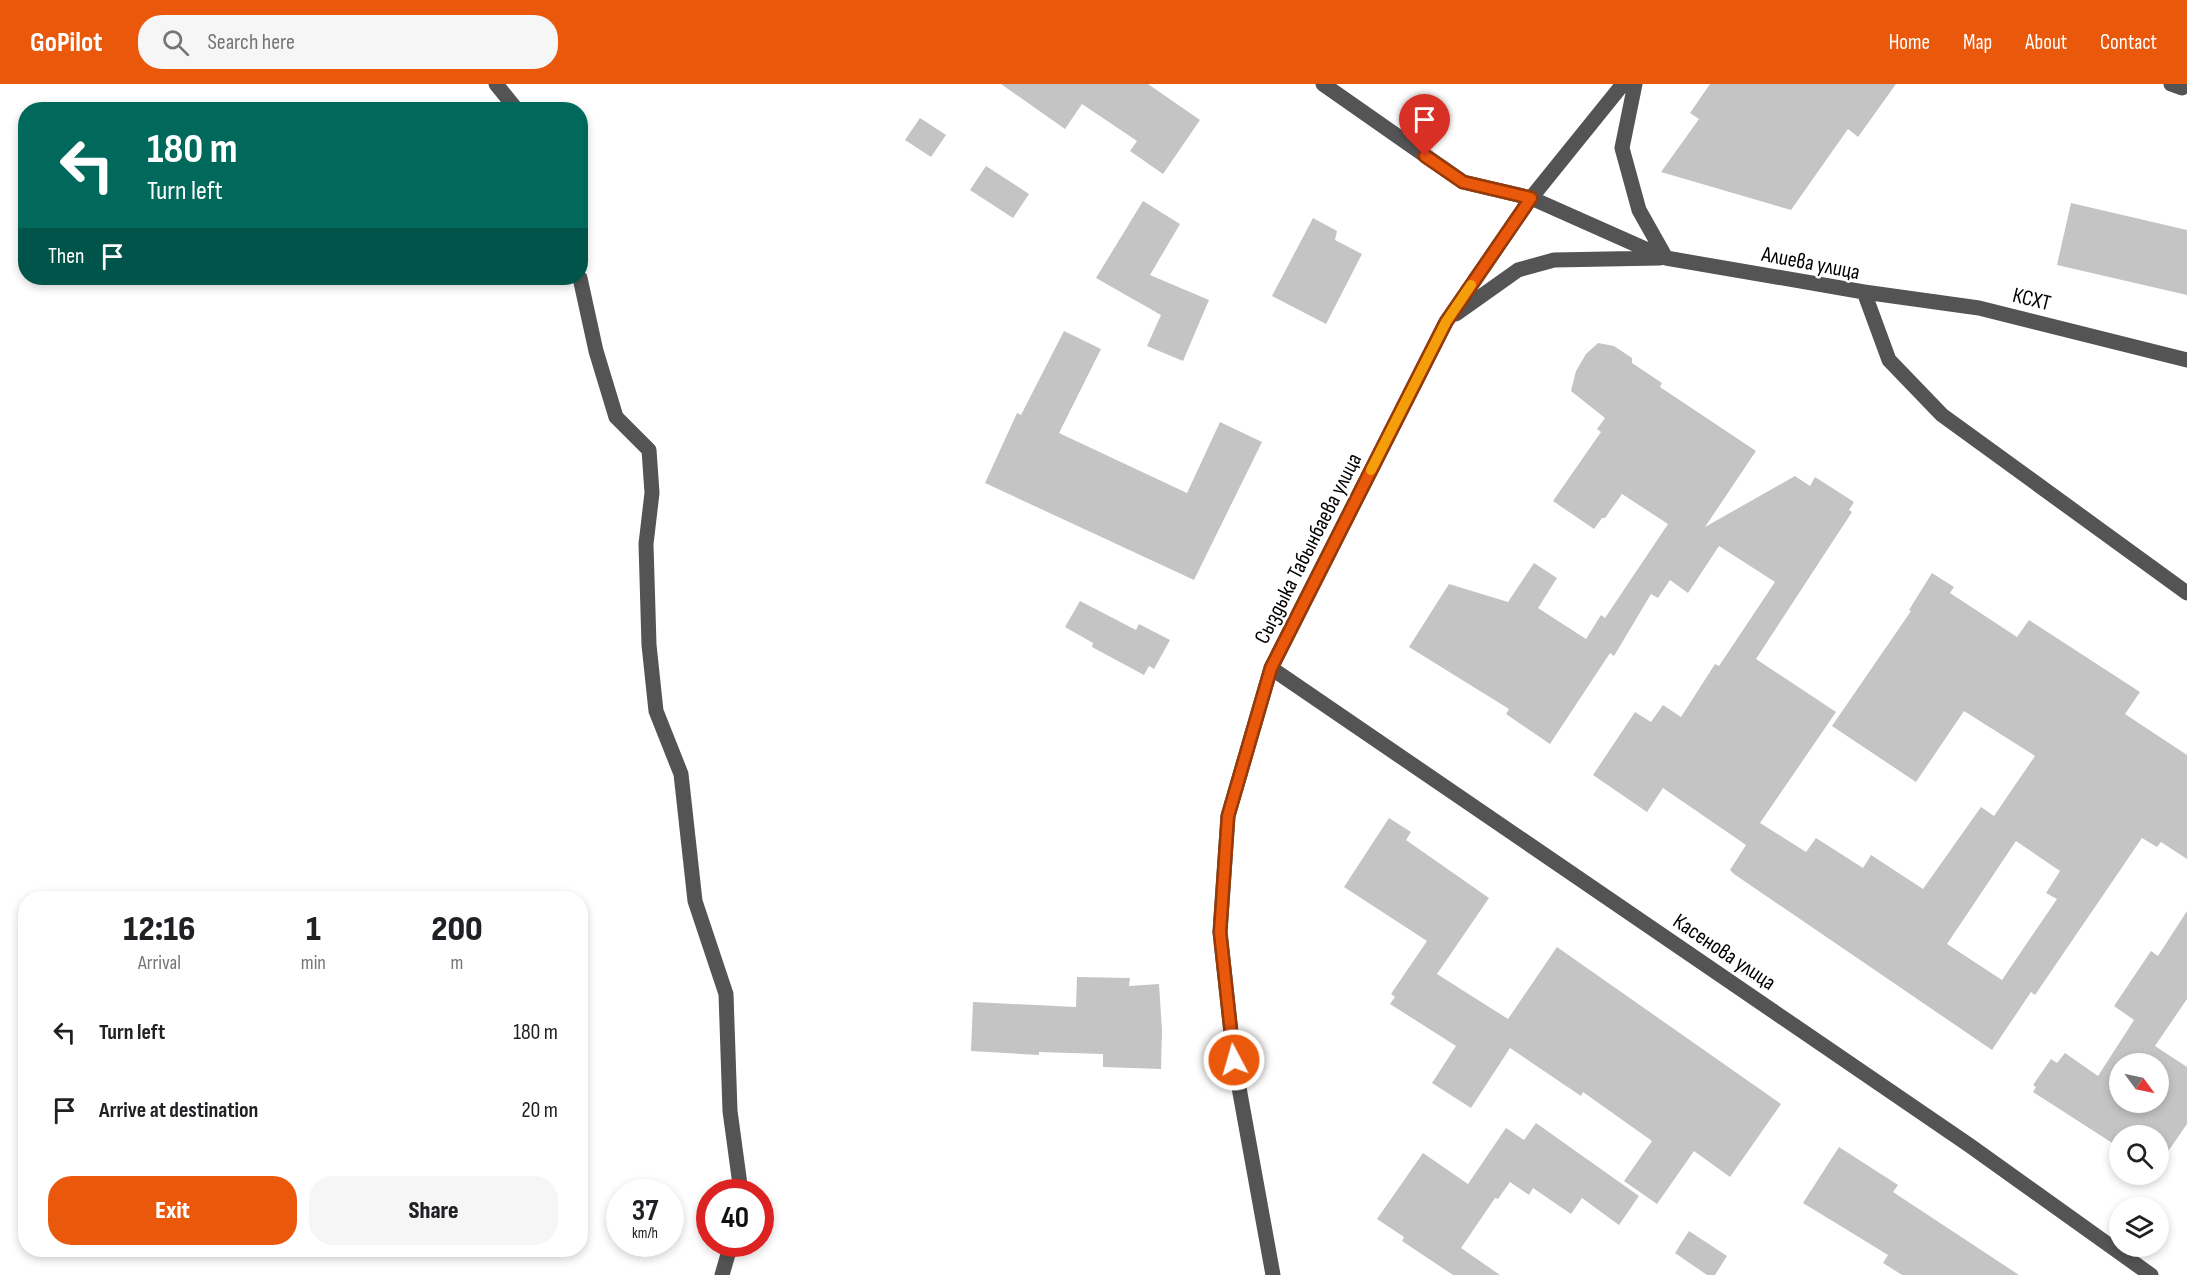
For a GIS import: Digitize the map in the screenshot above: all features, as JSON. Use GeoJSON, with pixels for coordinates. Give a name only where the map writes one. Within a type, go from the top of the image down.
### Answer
{"type":"FeatureCollection","features":[{"type":"Feature","properties":{"kind":"street"},"geometry":{"type":"LineString","coordinates":[[496,84],[511,102]]}},
{"type":"Feature","properties":{"kind":"street"},"geometry":{"type":"LineString","coordinates":[[511,84],[516,102]]}},
{"type":"Feature","properties":{"kind":"street"},"geometry":{"type":"LineString","coordinates":[[1323,84],[1463,182],[1531,198],[1666,258]]}},
{"type":"Feature","properties":{"kind":"street","name":"Сыздыка Табынбаева улица"},"geometry":{"type":"LineString","coordinates":[[1274,1275],[1234,1060],[1220,932],[1228,816],[1271,668],[1446,322],[1531,198],[1623,84]]}},
{"type":"Feature","properties":{"kind":"street"},"geometry":{"type":"LineString","coordinates":[[1635,84],[1622,148],[1639,210],[1666,258]]}},
{"type":"Feature","properties":{"kind":"street"},"geometry":{"type":"LineString","coordinates":[[1446,322],[1518,270],[1554,260],[1666,258]]}},
{"type":"Feature","properties":{"kind":"street","name":"Алиева улица"},"geometry":{"type":"LineString","coordinates":[[1666,258],[1864,292],[1888,360],[1942,415],[2187,593]]}},
{"type":"Feature","properties":{"kind":"street"},"geometry":{"type":"LineString","coordinates":[[582,285],[596,351],[616,417],[649,450],[652,493],[646,543],[649,645],[656,711],[681,774],[695,901],[726,994],[730,1111],[739,1179]]}},
{"type":"Feature","properties":{"kind":"street","name":"КСХТ"},"geometry":{"type":"LineString","coordinates":[[1864,292],[1979,308],[2187,360]]}},
{"type":"Feature","properties":{"kind":"street","name":"Касенова улица"},"geometry":{"type":"LineString","coordinates":[[1271,668],[1970,1145],[2151,1275]]}},
{"type":"Feature","properties":{"kind":"street"},"geometry":{"type":"LineString","coordinates":[[722,1275],[727,1257]]}},
{"type":"Feature","properties":{"kind":"building"},"geometry":{"type":"Polygon","coordinates":[[[1001,84],[1148,84],[1200,120],[1163,174],[1130,151],[1137,141],[1082,104],[1065,129],[1001,84]]]}},
{"type":"Feature","properties":{"kind":"building"},"geometry":{"type":"Polygon","coordinates":[[[1710,84],[1896,84],[1858,137],[1848,129],[1791,210],[1661,172],[1699,119],[1690,113],[1710,84]]]}},
{"type":"Feature","properties":{"kind":"building"},"geometry":{"type":"Polygon","coordinates":[[[920,118],[946,135],[931,157],[905,140],[920,118]]]}},
{"type":"Feature","properties":{"kind":"building"},"geometry":{"type":"Polygon","coordinates":[[[986,166],[1029,194],[1013,218],[970,190],[986,166]]]}},
{"type":"Feature","properties":{"kind":"building"},"geometry":{"type":"Polygon","coordinates":[[[1143,201],[1180,224],[1150,275],[1209,300],[1183,361],[1147,346],[1161,315],[1096,278],[1143,201]]]}},
{"type":"Feature","properties":{"kind":"building"},"geometry":{"type":"Polygon","coordinates":[[[2071,203],[2187,230],[2187,295],[2057,265],[2071,203]]]}},
{"type":"Feature","properties":{"kind":"building"},"geometry":{"type":"Polygon","coordinates":[[[1313,218],[1337,231],[1335,240],[1362,254],[1326,324],[1272,296],[1313,218]]]}},
{"type":"Feature","properties":{"kind":"building"},"geometry":{"type":"Polygon","coordinates":[[[1064,331],[1101,349],[1059,433],[1187,493],[1220,422],[1262,442],[1194,580],[985,483],[1017,413],[1021,415],[1064,331]]]}},
{"type":"Feature","properties":{"kind":"building"},"geometry":{"type":"Polygon","coordinates":[[[1598,343],[1614,346],[1632,358],[1632,363],[1662,383],[1660,387],[1756,451],[1705,527],[1795,476],[1810,486],[1815,477],[1854,502],[1849,510],[1852,512],[1756,659],[1836,712],[1760,823],[1806,852],[1816,838],[1863,868],[1871,855],[1923,889],[1981,807],[1994,816],[2035,756],[1964,711],[1916,782],[1832,726],[1911,611],[1909,610],[1932,573],[1954,587],[1950,593],[2017,637],[2029,620],[2140,692],[2125,714],[2187,755],[2187,859],[2161,842],[2157,847],[2142,838],[2035,995],[2031,992],[1992,1050],[1734,874],[1730,870],[1746,845],[1663,788],[1647,812],[1593,775],[1635,712],[1651,722],[1663,705],[1681,717],[1715,664],[1719,666],[1775,582],[1719,546],[1688,593],[1670,580],[1658,598],[1651,594],[1614,656],[1610,653],[1550,744],[1506,714],[1509,709],[1409,647],[1449,584],[1508,602],[1534,563],[1557,578],[1538,608],[1586,639],[1601,615],[1605,618],[1668,524],[1622,494],[1594,529],[1553,501],[1601,432],[1597,429],[1605,418],[1571,391],[1576,371],[1586,354],[1598,343]],[[2016,841],[1947,944],[2002,980],[2057,899],[2046,893],[2060,871],[2016,841]]]}},
{"type":"Feature","properties":{"kind":"building"},"geometry":{"type":"Polygon","coordinates":[[[1080,601],[1136,630],[1139,624],[1170,640],[1154,669],[1149,666],[1144,675],[1092,647],[1093,643],[1065,627],[1080,601]]]}},
{"type":"Feature","properties":{"kind":"building"},"geometry":{"type":"Polygon","coordinates":[[[1389,818],[1411,832],[1406,840],[1489,898],[1437,974],[1508,1019],[1557,947],[1781,1104],[1730,1177],[1694,1151],[1657,1204],[1624,1181],[1652,1141],[1583,1092],[1581,1096],[1510,1048],[1471,1108],[1432,1083],[1456,1046],[1390,1004],[1395,997],[1391,994],[1427,941],[1344,887],[1389,818]]]}},
{"type":"Feature","properties":{"kind":"building"},"geometry":{"type":"Polygon","coordinates":[[[2187,911],[2187,999],[2155,1046],[2166,1053],[2113,1053],[2134,1020],[2114,1006],[2151,951],[2158,956],[2187,911]]]}},
{"type":"Feature","properties":{"kind":"building"},"geometry":{"type":"Polygon","coordinates":[[[1077,977],[1130,978],[1129,986],[1159,984],[1162,1030],[1161,1069],[1103,1067],[1103,1054],[1039,1052],[1039,1055],[971,1051],[973,1002],[1076,1007],[1077,977]]]}},
{"type":"Feature","properties":{"kind":"building"},"geometry":{"type":"Polygon","coordinates":[[[2065,1053],[2098,1076],[2109,1059],[2109,1113],[2169,1113],[2169,1055],[2187,1067],[2187,1124],[2169,1150],[2169,1125],[2109,1125],[2109,1141],[2033,1092],[2036,1087],[2033,1085],[2051,1059],[2057,1063],[2065,1053]]]}},
{"type":"Feature","properties":{"kind":"building"},"geometry":{"type":"Polygon","coordinates":[[[1536,1123],[1639,1196],[1619,1225],[1582,1198],[1571,1214],[1533,1188],[1529,1195],[1510,1182],[1498,1199],[1495,1198],[1461,1248],[1500,1275],[1453,1275],[1402,1241],[1404,1237],[1377,1219],[1423,1153],[1468,1184],[1506,1128],[1524,1140],[1536,1123]]]}},
{"type":"Feature","properties":{"kind":"building"},"geometry":{"type":"Polygon","coordinates":[[[1839,1147],[1898,1185],[1893,1192],[2019,1275],[1902,1275],[1883,1263],[1888,1255],[1803,1203],[1839,1147]]]}},
{"type":"Feature","properties":{"kind":"building"},"geometry":{"type":"Polygon","coordinates":[[[1689,1231],[1727,1256],[1715,1275],[1707,1275],[1675,1253],[1689,1231]]]}},
{"type":"Feature","properties":{"kind":"slow traffic"},"geometry":{"type":"LineString","coordinates":[[1371,470],[1446,322],[1471,285]]}},
{"type":"Feature","properties":{"kind":"route"},"geometry":{"type":"LineString","coordinates":[[1234,1060],[1220,932],[1228,816],[1271,668],[1446,322],[1531,198],[1463,182],[1425,156]]}}]}
